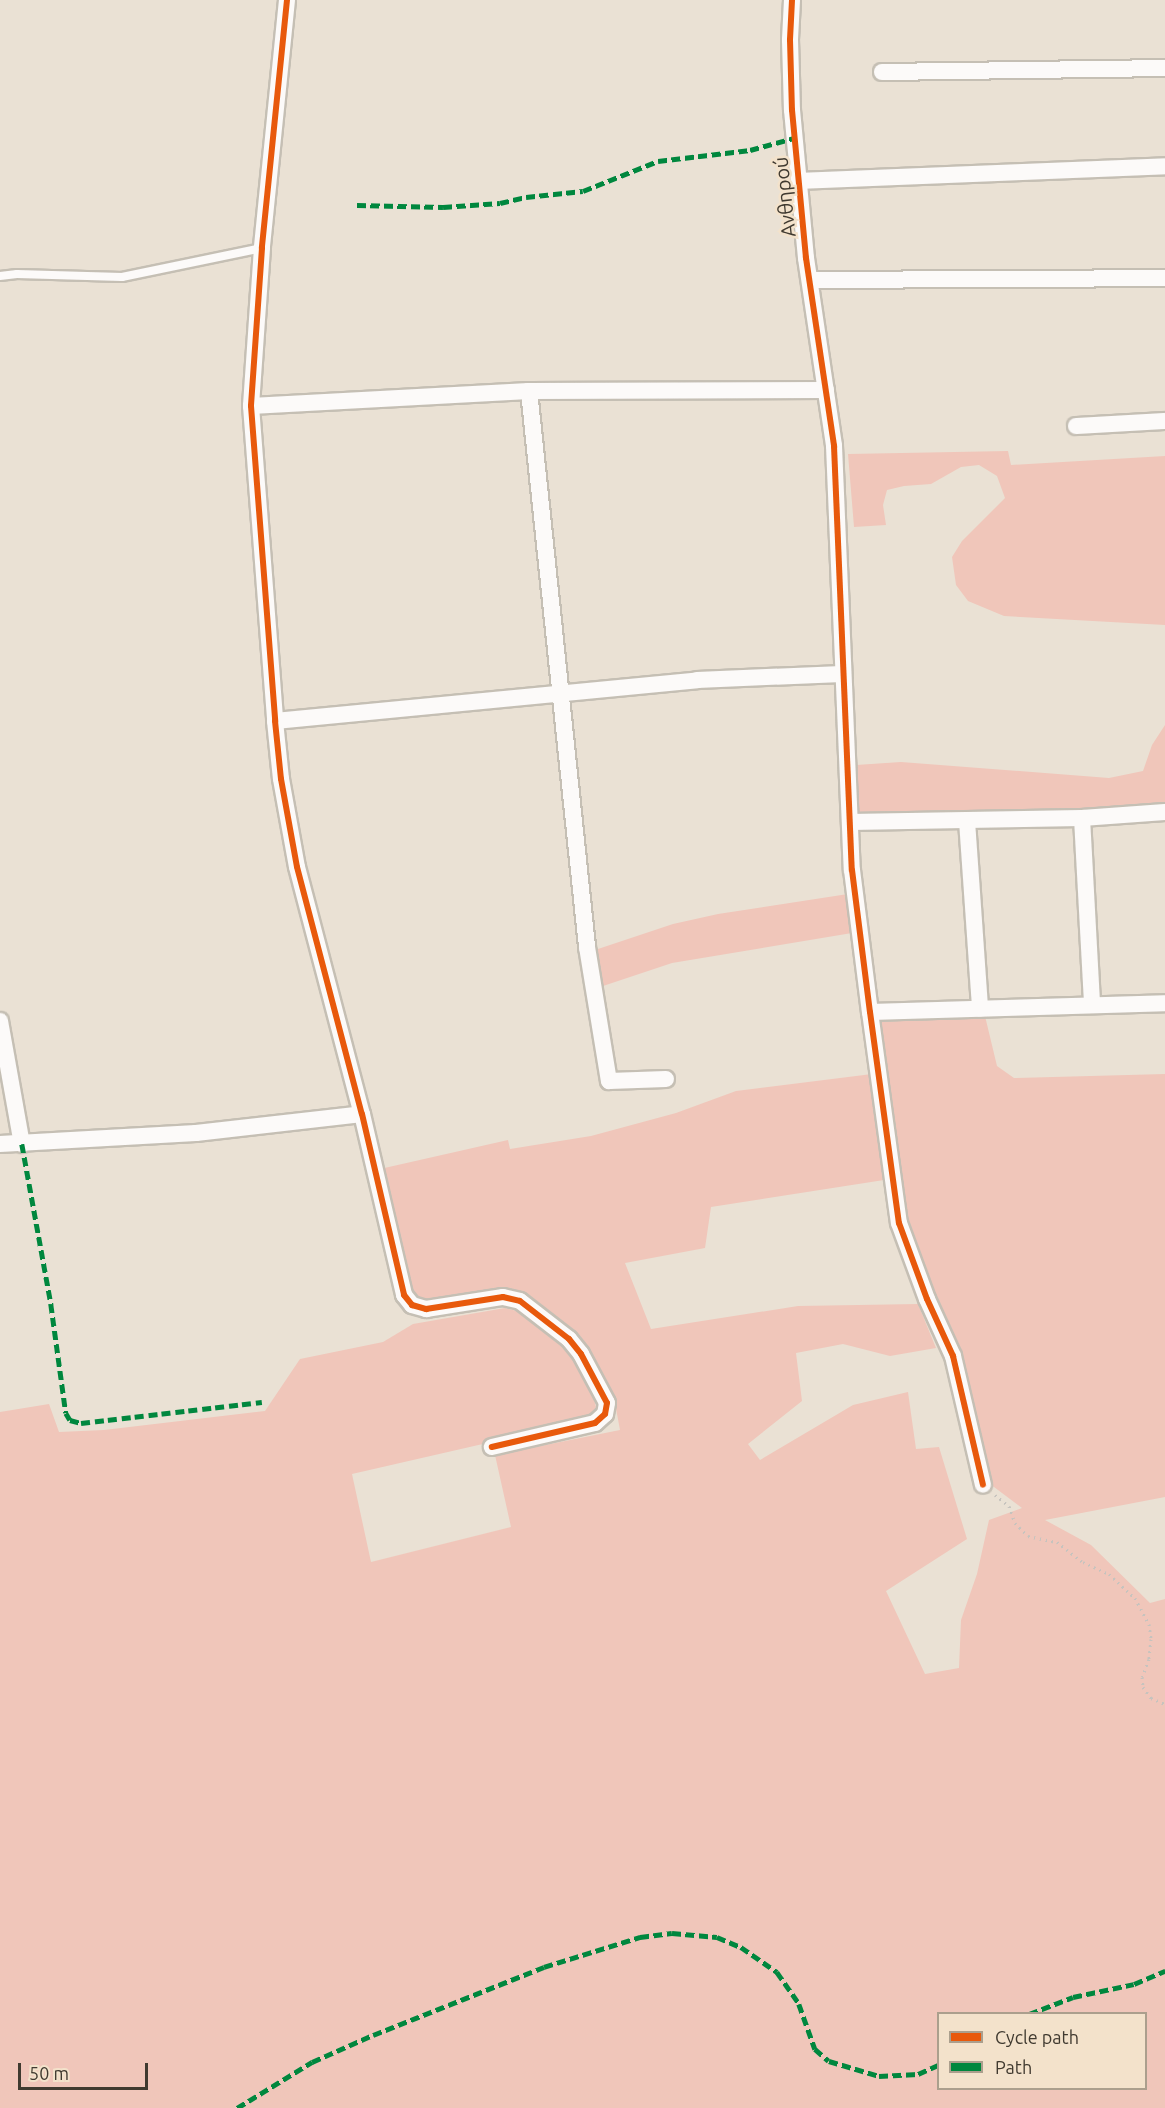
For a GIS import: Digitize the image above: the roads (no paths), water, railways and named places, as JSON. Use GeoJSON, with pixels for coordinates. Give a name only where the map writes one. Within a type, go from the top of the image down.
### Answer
{"type":"FeatureCollection","features":[{"type":"Feature","properties":{"kind":"street"},"geometry":{"type":"LineString","coordinates":[[287,0],[262,248],[251,406],[275,721],[281,779],[297,867],[362,1114],[405,1295],[412,1305],[426,1309],[503,1297],[520,1301],[569,1339],[581,1354],[607,1403],[605,1414],[595,1423],[492,1447]]}},
{"type":"Feature","properties":{"kind":"street","name":"Ανθηρού"},"geometry":{"type":"LineString","coordinates":[[792,0],[790,40],[792,110],[810,280],[834,446],[852,870],[870,1012],[899,1224],[927,1299],[952,1356],[983,1485]]}},
{"type":"Feature","properties":{"kind":"street"},"geometry":{"type":"LineString","coordinates":[[882,72],[1165,68]]}},
{"type":"Feature","properties":{"kind":"street"},"geometry":{"type":"LineString","coordinates":[[799,181],[1165,166]]}},
{"type":"Feature","properties":{"kind":"street"},"geometry":{"type":"LineString","coordinates":[[810,280],[1165,278]]}},
{"type":"Feature","properties":{"kind":"street"},"geometry":{"type":"LineString","coordinates":[[251,406],[529,391],[826,390]]}},
{"type":"Feature","properties":{"kind":"street"},"geometry":{"type":"LineString","coordinates":[[529,391],[588,947],[609,1081],[666,1079]]}},
{"type":"Feature","properties":{"kind":"street"},"geometry":{"type":"LineString","coordinates":[[1076,426],[1165,421]]}},
{"type":"Feature","properties":{"kind":"street"},"geometry":{"type":"LineString","coordinates":[[275,721],[697,680],[842,674]]}},
{"type":"Feature","properties":{"kind":"street"},"geometry":{"type":"LineString","coordinates":[[850,822],[1082,818],[1165,812]]}},
{"type":"Feature","properties":{"kind":"street"},"geometry":{"type":"LineString","coordinates":[[1082,818],[1092,1003]]}},
{"type":"Feature","properties":{"kind":"street"},"geometry":{"type":"LineString","coordinates":[[967,821],[980,1009]]}},
{"type":"Feature","properties":{"kind":"street"},"geometry":{"type":"LineString","coordinates":[[870,1012],[1092,1003],[1165,1003]]}},
{"type":"Feature","properties":{"kind":"street"},"geometry":{"type":"LineString","coordinates":[[0,1021],[22,1144]]}},
{"type":"Feature","properties":{"kind":"street"},"geometry":{"type":"LineString","coordinates":[[0,1144],[196,1133],[362,1114]]}},
{"type":"Feature","properties":{"kind":"lane"},"geometry":{"type":"LineString","coordinates":[[0,276],[17,274],[122,277],[262,248]]}}]}
